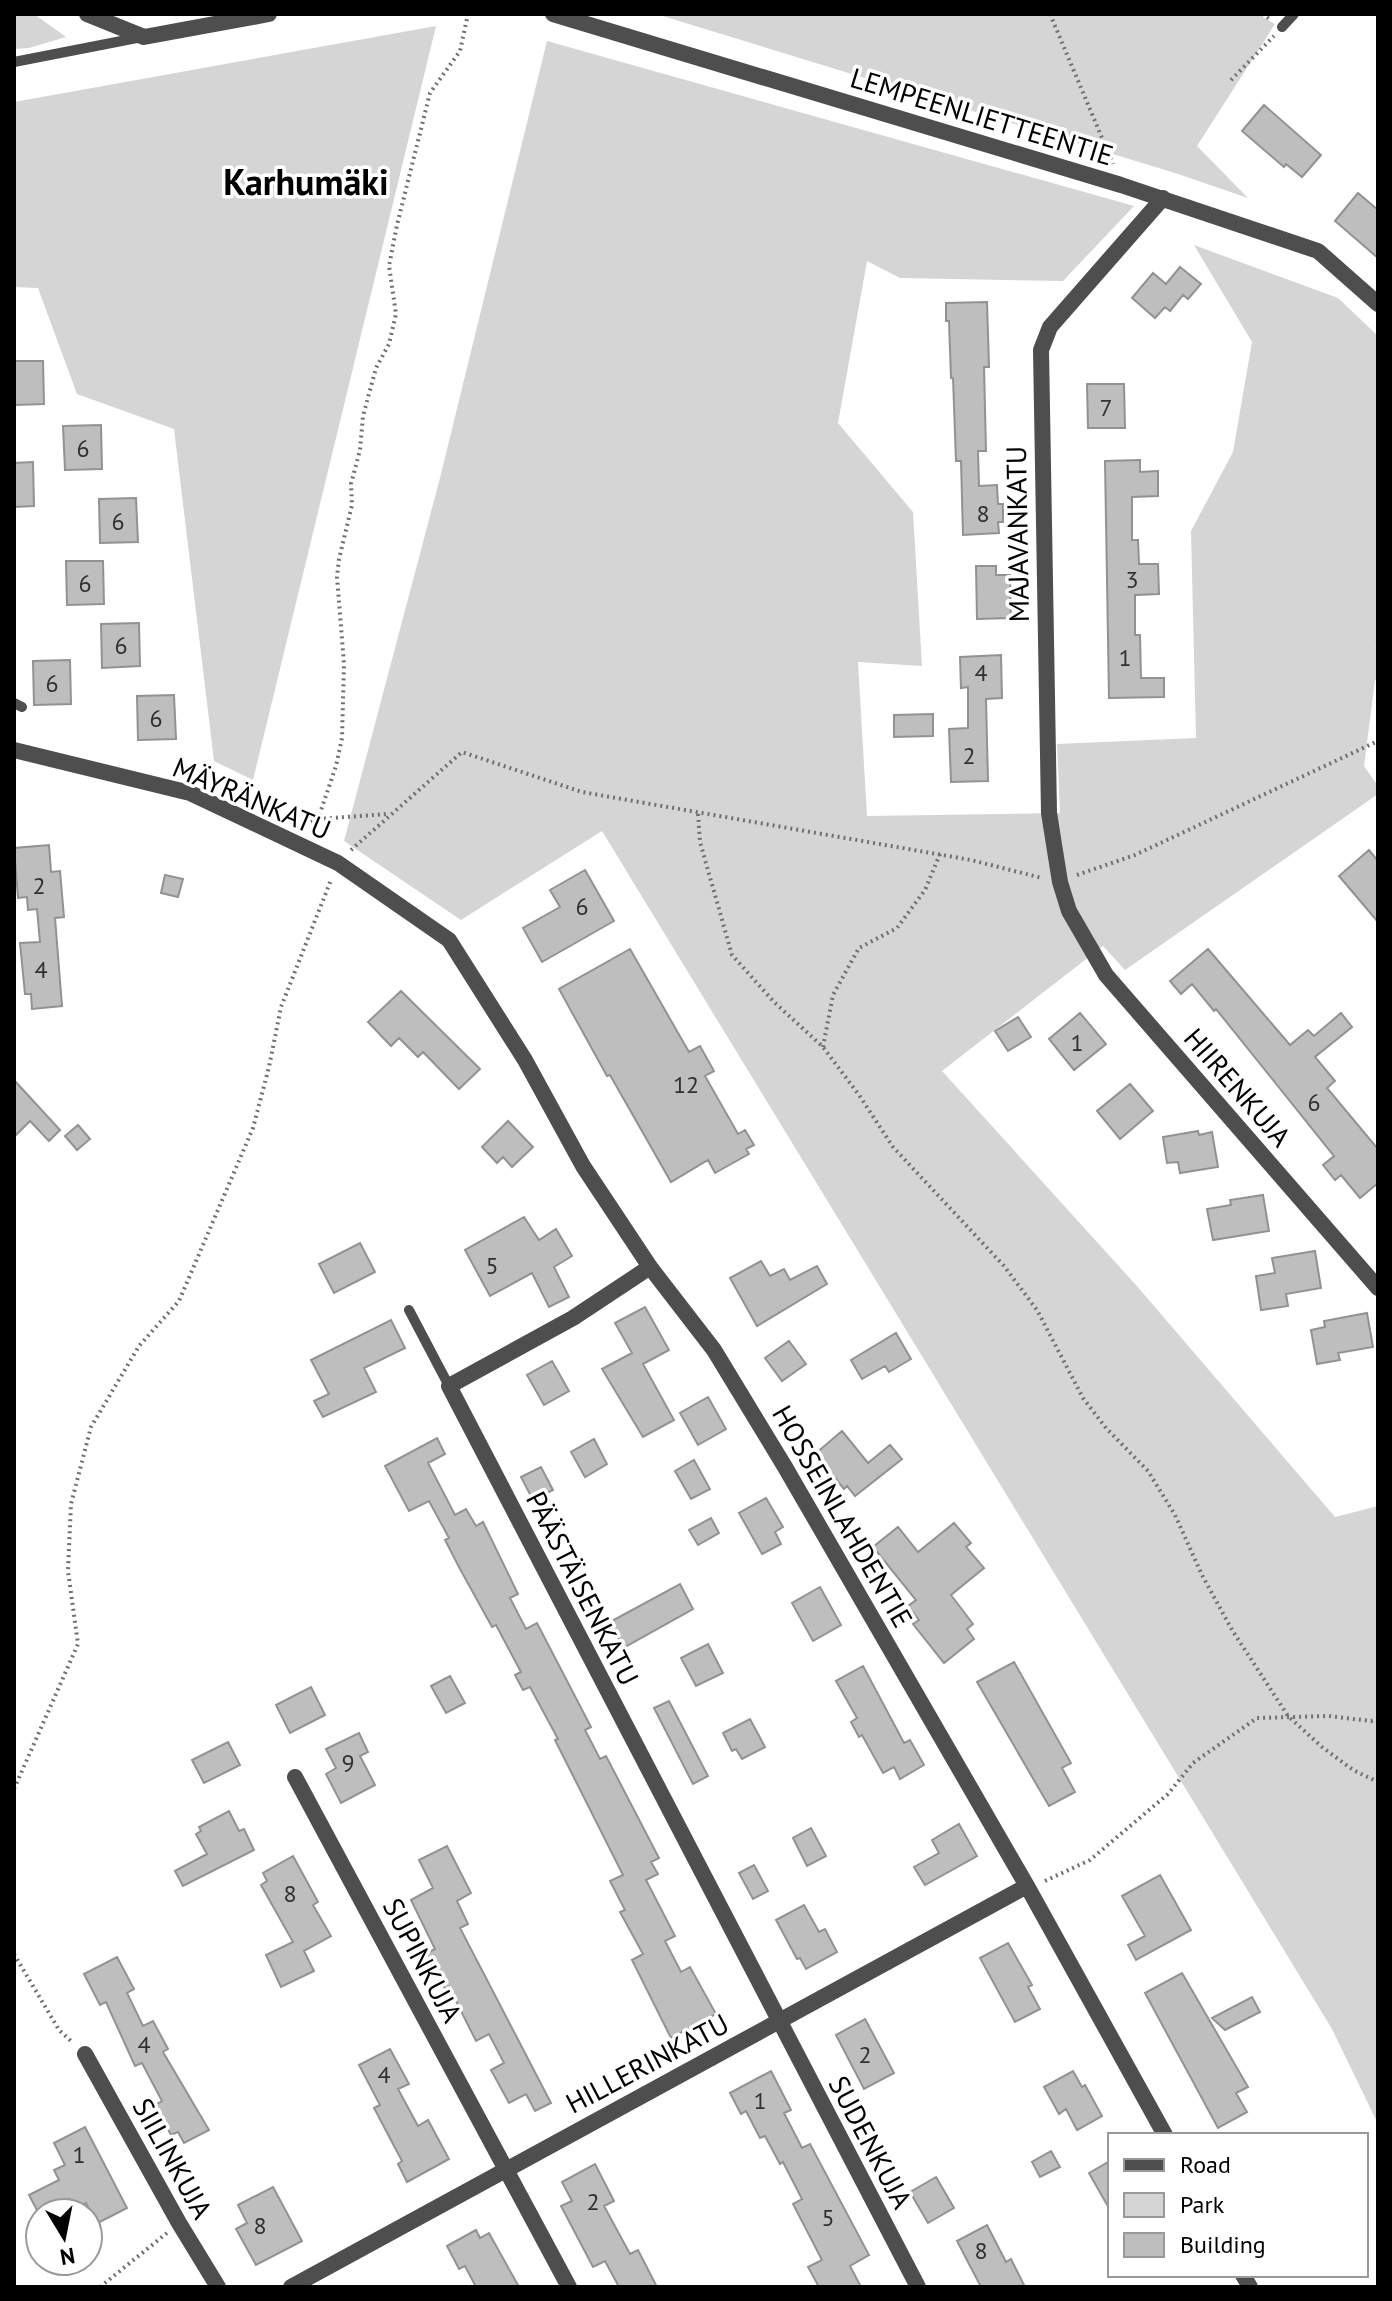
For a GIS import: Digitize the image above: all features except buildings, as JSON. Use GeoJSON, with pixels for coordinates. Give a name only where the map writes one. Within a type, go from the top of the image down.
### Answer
{"type":"FeatureCollection","features":[{"type":"Feature","properties":{"kind":"street"},"geometry":{"type":"LineString","coordinates":[[87,14],[144,37],[269,14]]}},
{"type":"Feature","properties":{"kind":"street","name":"LEMPEENLIETTEENTIE"},"geometry":{"type":"LineString","coordinates":[[553,14],[1163,198],[1318,251],[1378,304]]}},
{"type":"Feature","properties":{"kind":"street","name":"MAJAVANKATU"},"geometry":{"type":"LineString","coordinates":[[1069,911],[1060,882],[1049,813],[1041,350],[1050,327],[1163,198]]}},
{"type":"Feature","properties":{"kind":"street","name":"MÄYRÄNKATU"},"geometry":{"type":"LineString","coordinates":[[14,750],[190,793],[338,863],[449,940]]}},
{"type":"Feature","properties":{"kind":"street","name":"HIIRENKUJA"},"geometry":{"type":"LineString","coordinates":[[1069,911],[1106,975],[1378,1288]]}},
{"type":"Feature","properties":{"kind":"street","name":"HOSSEINLAHDENTIE"},"geometry":{"type":"LineString","coordinates":[[449,940],[525,1060],[583,1166],[650,1267],[722,1363],[801,1494],[1027,1886],[1164,2133]]}},
{"type":"Feature","properties":{"kind":"street"},"geometry":{"type":"LineString","coordinates":[[449,1386],[573,1318],[650,1267]]}},
{"type":"Feature","properties":{"kind":"street","name":"PÄÄSTÄISENKATU"},"geometry":{"type":"LineString","coordinates":[[449,1386],[779,2022]]}},
{"type":"Feature","properties":{"kind":"street","name":"SUPINKUJA"},"geometry":{"type":"LineString","coordinates":[[295,1777],[569,2287]]}},
{"type":"Feature","properties":{"kind":"street","name":"HILLERINKATU"},"geometry":{"type":"LineString","coordinates":[[291,2287],[1027,1886]]}},
{"type":"Feature","properties":{"kind":"street","name":"SUDENKUJA"},"geometry":{"type":"LineString","coordinates":[[779,2022],[918,2287]]}},
{"type":"Feature","properties":{"kind":"street","name":"SIILINKUJA"},"geometry":{"type":"LineString","coordinates":[[85,2054],[218,2287]]}},
{"type":"Feature","properties":{"kind":"lane"},"geometry":{"type":"LineString","coordinates":[[1282,27],[1294,14]]}},
{"type":"Feature","properties":{"kind":"lane"},"geometry":{"type":"LineString","coordinates":[[14,62],[144,37]]}},
{"type":"Feature","properties":{"kind":"lane"},"geometry":{"type":"LineString","coordinates":[[409,1310],[449,1386]]}},
{"type":"Feature","properties":{"kind":"path"},"geometry":{"type":"LineString","coordinates":[[318,819],[342,738],[344,664],[337,577],[352,505],[351,484],[360,450],[363,416],[376,368],[389,344],[396,314],[389,266],[430,93],[460,51],[468,14]]}},
{"type":"Feature","properties":{"kind":"path"},"geometry":{"type":"LineString","coordinates":[[1050,14],[1121,185]]}},
{"type":"Feature","properties":{"kind":"path"},"geometry":{"type":"LineString","coordinates":[[1231,80],[1282,27]]}},
{"type":"Feature","properties":{"kind":"path"},"geometry":{"type":"LineString","coordinates":[[14,1789],[78,1644],[68,1571],[71,1504],[91,1427],[139,1346],[179,1301],[253,1128],[281,1007],[338,863],[389,814],[462,752],[582,792],[940,854],[1060,882],[1135,855],[1378,741]]}},
{"type":"Feature","properties":{"kind":"path"},"geometry":{"type":"LineString","coordinates":[[282,836],[318,819],[389,814]]}},
{"type":"Feature","properties":{"kind":"path"},"geometry":{"type":"LineString","coordinates":[[698,814],[700,842],[732,955],[774,1002],[823,1047],[893,1147],[1004,1266],[1037,1310],[1083,1398],[1106,1428],[1148,1471],[1175,1515],[1202,1575],[1232,1630],[1288,1716],[1353,1770],[1378,1782]]}},
{"type":"Feature","properties":{"kind":"path"},"geometry":{"type":"LineString","coordinates":[[823,1047],[833,995],[859,948],[897,928],[925,890],[940,854]]}},
{"type":"Feature","properties":{"kind":"path"},"geometry":{"type":"LineString","coordinates":[[1027,1886],[1043,1882],[1090,1860],[1168,1794],[1193,1763],[1257,1718],[1328,1716],[1371,1721],[1378,1719]]}},
{"type":"Feature","properties":{"kind":"path"},"geometry":{"type":"LineString","coordinates":[[14,1954],[59,2030],[85,2054]]}},
{"type":"Feature","properties":{"kind":"path"},"geometry":{"type":"LineString","coordinates":[[100,2287],[179,2223]]}},
{"type":"Feature","properties":{"kind":"green space"},"geometry":{"type":"Polygon","coordinates":[[[14,14],[34,14],[66,37],[14,49],[14,14]]]}},
{"type":"Feature","properties":{"kind":"green space"},"geometry":{"type":"Polygon","coordinates":[[[656,14],[1257,14],[1275,24],[1197,146],[1248,198],[1178,174],[656,14]]]}},
{"type":"Feature","properties":{"kind":"green space"},"geometry":{"type":"Polygon","coordinates":[[[436,26],[253,780],[214,761],[174,429],[77,394],[38,288],[14,287],[14,102],[436,26]]]}},
{"type":"Feature","properties":{"kind":"green space"},"geometry":{"type":"Polygon","coordinates":[[[547,41],[1134,206],[1063,281],[900,278],[867,261],[838,423],[913,512],[922,666],[858,662],[867,816],[1060,813],[1057,744],[1196,738],[1191,531],[1233,452],[1252,342],[1194,245],[1338,298],[1378,336],[1378,678],[1375,680],[1364,766],[1378,786],[1378,794],[1125,970],[1103,946],[942,1071],[1136,1285],[1335,1517],[1378,1506],[1378,2124],[1332,2029],[602,831],[461,920],[344,841],[440,478],[547,41]]]}},
{"type":"Feature","properties":{"kind":"district","name":"Karhumäki"},"geometry":{"type":"Point","coordinates":[306,181]}}]}
